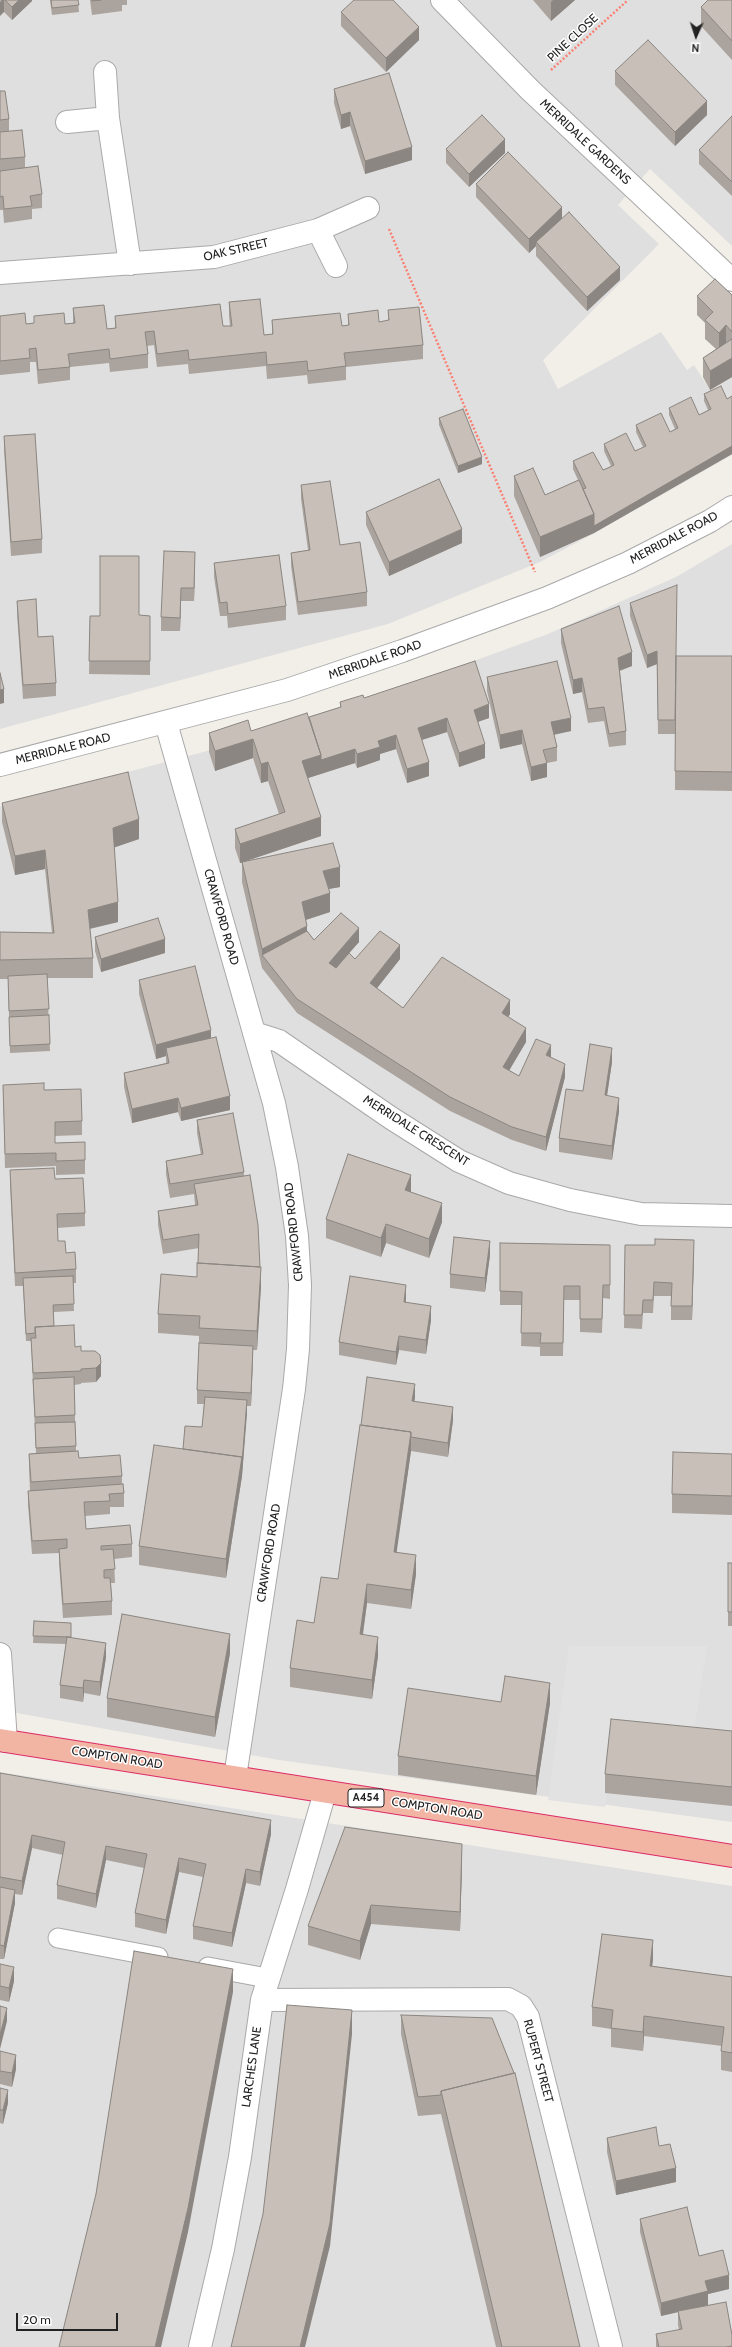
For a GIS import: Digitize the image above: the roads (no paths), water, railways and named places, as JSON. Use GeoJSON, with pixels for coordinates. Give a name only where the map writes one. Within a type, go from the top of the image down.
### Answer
{"type":"FeatureCollection","features":[{"type":"Feature","properties":{"kind":"highway","name":"COMPTON ROAD"},"geometry":{"type":"LineString","coordinates":[[3,1740],[732,1856]]}},
{"type":"Feature","properties":{"kind":"street","name":"MERRIDALE GARDENS"},"geometry":{"type":"LineString","coordinates":[[442,0],[530,90],[732,280]]}},
{"type":"Feature","properties":{"kind":"street"},"geometry":{"type":"LineString","coordinates":[[105,72],[108,118],[130,264]]}},
{"type":"Feature","properties":{"kind":"street"},"geometry":{"type":"LineString","coordinates":[[67,122],[108,118]]}},
{"type":"Feature","properties":{"kind":"street","name":"OAK STREET"},"geometry":{"type":"LineString","coordinates":[[0,273],[214,257],[318,230],[368,208]]}},
{"type":"Feature","properties":{"kind":"street"},"geometry":{"type":"LineString","coordinates":[[318,230],[336,266]]}},
{"type":"Feature","properties":{"kind":"street","name":"MERRIDALE ROAD"},"geometry":{"type":"LineString","coordinates":[[0,765],[166,723],[287,690],[402,651],[547,598],[628,563],[710,521],[732,507]]}},
{"type":"Feature","properties":{"kind":"street","name":"CRAWFORD ROAD"},"geometry":{"type":"LineString","coordinates":[[166,723],[274,1103],[287,1167],[297,1236],[300,1301],[294,1389],[235,1777]]}},
{"type":"Feature","properties":{"kind":"street","name":"MERRIDALE CRESCENT"},"geometry":{"type":"LineString","coordinates":[[254,1033],[279,1041],[391,1118],[459,1161],[509,1183],[570,1200],[641,1214],[732,1216]]}},
{"type":"Feature","properties":{"kind":"street"},"geometry":{"type":"LineString","coordinates":[[0,1654],[3,1740]]}},
{"type":"Feature","properties":{"kind":"street","name":"LARCHES LANE"},"geometry":{"type":"LineString","coordinates":[[200,2347],[223,2249],[240,2157],[262,2000],[325,1792]]}},
{"type":"Feature","properties":{"kind":"street","name":"RUPERT STREET"},"geometry":{"type":"LineString","coordinates":[[262,2000],[508,1999],[521,2006],[528,2017],[611,2347]]}},
{"type":"Feature","properties":{"kind":"lane"},"geometry":{"type":"LineString","coordinates":[[58,1938],[268,1978]]}}]}
